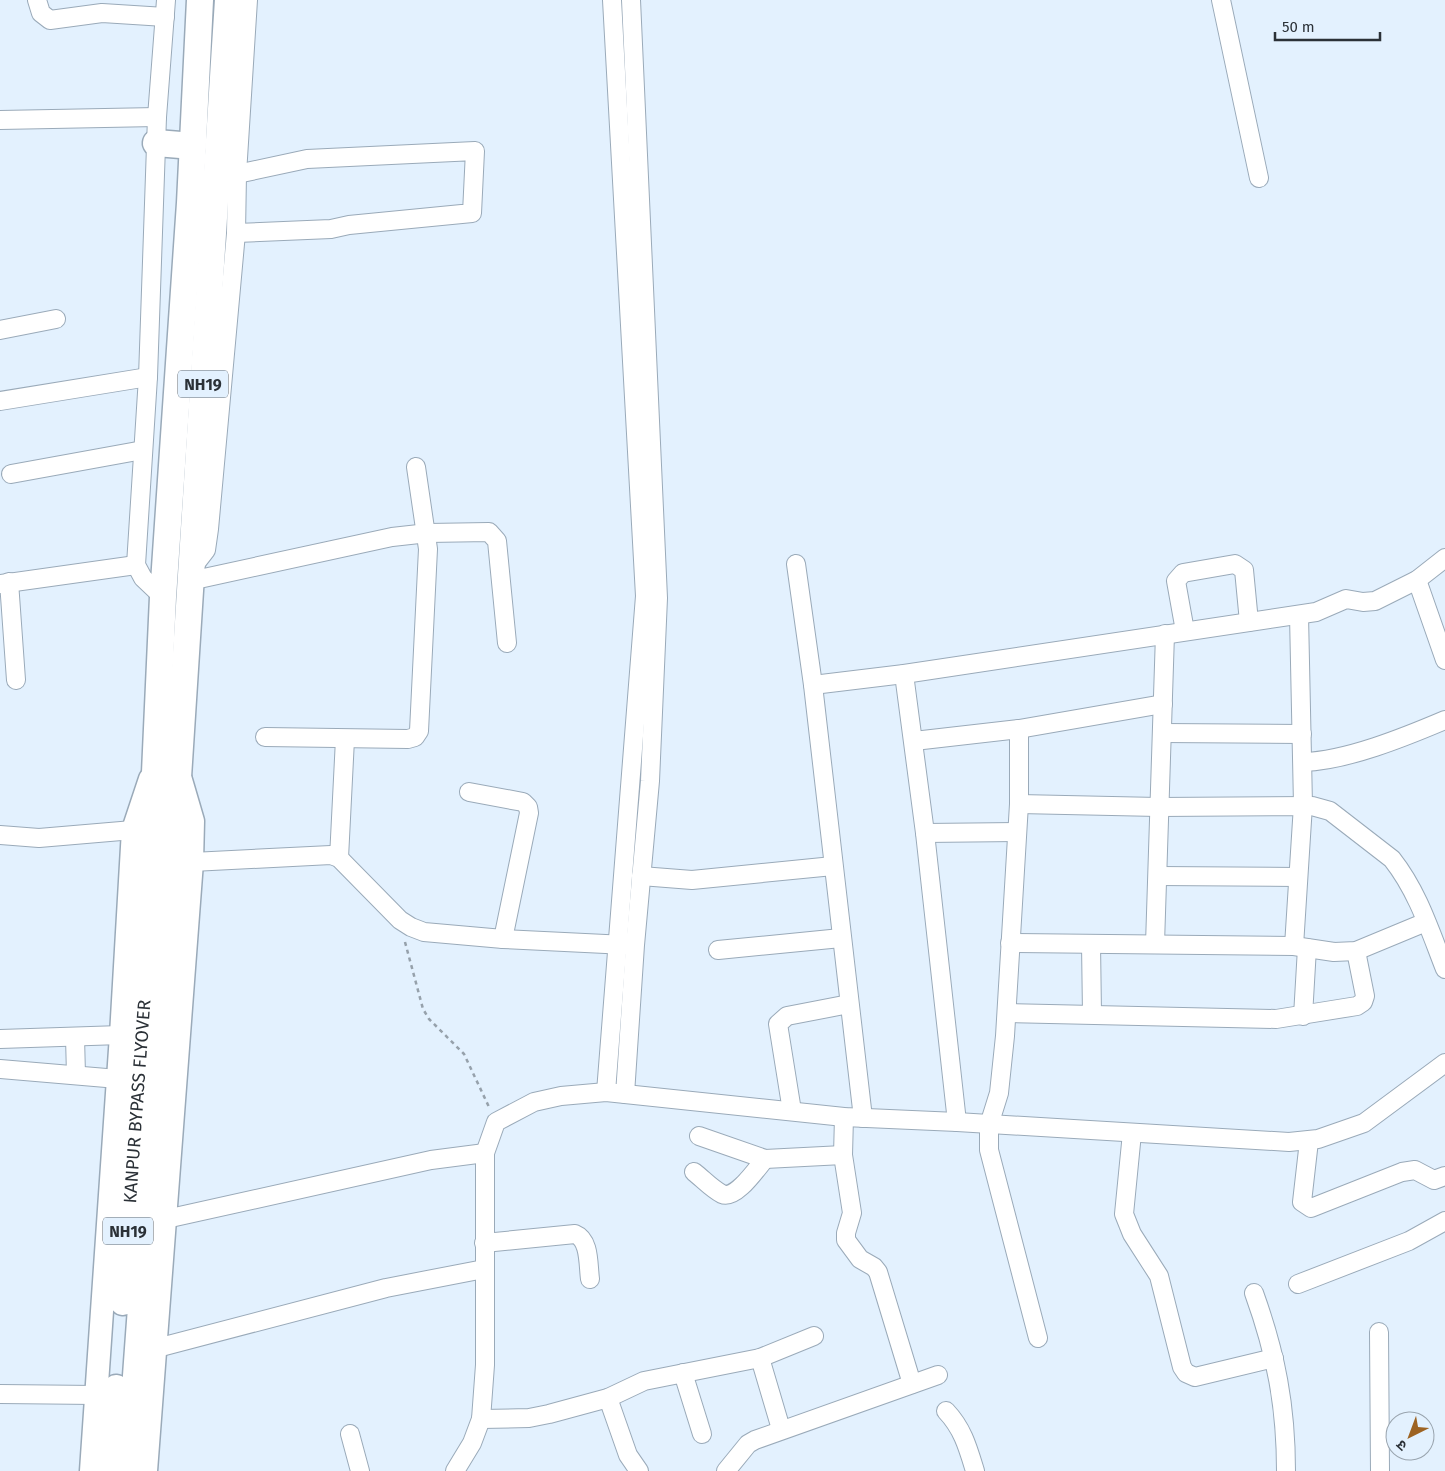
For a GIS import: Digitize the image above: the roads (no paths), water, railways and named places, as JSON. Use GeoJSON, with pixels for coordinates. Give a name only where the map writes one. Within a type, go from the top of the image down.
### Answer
{"type":"FeatureCollection","features":[{"type":"Feature","properties":{"kind":"highway","name":"NH19"},"geometry":{"type":"LineString","coordinates":[[166,765],[190,575],[202,205],[193,146],[200,0]]}},
{"type":"Feature","properties":{"kind":"highway","name":"NH19"},"geometry":{"type":"LineString","coordinates":[[166,765],[163,597],[202,205],[228,0]]}},
{"type":"Feature","properties":{"kind":"highway"},"geometry":{"type":"LineString","coordinates":[[157,130],[193,146]]}},
{"type":"Feature","properties":{"kind":"highway","name":"KANPUR BYPASS FLYOVER"},"geometry":{"type":"LineString","coordinates":[[128,1471],[166,765]]}},
{"type":"Feature","properties":{"kind":"highway","name":"KANPUR BYPASS FLYOVER"},"geometry":{"type":"LineString","coordinates":[[110,1471],[154,993]]}},
{"type":"Feature","properties":{"kind":"main road"},"geometry":{"type":"LineString","coordinates":[[91,1471],[133,830],[166,765]]}},
{"type":"Feature","properties":{"kind":"main road"},"geometry":{"type":"LineString","coordinates":[[146,1471],[192,862],[193,821],[166,765]]}},
{"type":"Feature","properties":{"kind":"street"},"geometry":{"type":"LineString","coordinates":[[38,0],[42,13],[50,20],[113,6],[166,9],[157,130],[148,376],[136,565],[143,578],[163,597]]}},
{"type":"Feature","properties":{"kind":"street"},"geometry":{"type":"LineString","coordinates":[[190,575],[206,550],[209,529],[236,233],[237,174],[248,0]]}},
{"type":"Feature","properties":{"kind":"street"},"geometry":{"type":"LineString","coordinates":[[606,1092],[616,944],[645,596],[612,0]]}},
{"type":"Feature","properties":{"kind":"street"},"geometry":{"type":"LineString","coordinates":[[625,1094],[635,945],[650,782],[658,598],[631,0]]}},
{"type":"Feature","properties":{"kind":"street"},"geometry":{"type":"LineString","coordinates":[[1221,0],[1259,178]]}},
{"type":"Feature","properties":{"kind":"street"},"geometry":{"type":"LineString","coordinates":[[0,120],[157,130]]}},
{"type":"Feature","properties":{"kind":"street"},"geometry":{"type":"LineString","coordinates":[[236,233],[331,229],[349,225],[472,213],[475,151],[306,159],[237,174]]}},
{"type":"Feature","properties":{"kind":"street"},"geometry":{"type":"LineString","coordinates":[[0,330],[56,319]]}},
{"type":"Feature","properties":{"kind":"street"},"geometry":{"type":"LineString","coordinates":[[0,401],[148,376]]}},
{"type":"Feature","properties":{"kind":"street"},"geometry":{"type":"LineString","coordinates":[[11,474],[143,450]]}},
{"type":"Feature","properties":{"kind":"street"},"geometry":{"type":"LineString","coordinates":[[265,737],[408,739],[415,737],[419,731],[428,533],[416,467]]}},
{"type":"Feature","properties":{"kind":"street"},"geometry":{"type":"LineString","coordinates":[[190,575],[392,537],[428,533],[481,532],[494,536],[497,541],[507,643]]}},
{"type":"Feature","properties":{"kind":"street"},"geometry":{"type":"LineString","coordinates":[[813,685],[904,674],[1298,615],[1316,612],[1346,599],[1363,602],[1375,601],[1417,580],[1445,558]]}},
{"type":"Feature","properties":{"kind":"street"},"geometry":{"type":"LineString","coordinates":[[796,564],[813,685],[863,1118]]}},
{"type":"Feature","properties":{"kind":"street"},"geometry":{"type":"LineString","coordinates":[[1185,631],[1176,582],[1178,576],[1236,564],[1244,570],[1249,622]]}},
{"type":"Feature","properties":{"kind":"street"},"geometry":{"type":"LineString","coordinates":[[16,680],[4,583],[136,565]]}},
{"type":"Feature","properties":{"kind":"street"},"geometry":{"type":"LineString","coordinates":[[1417,580],[1445,660]]}},
{"type":"Feature","properties":{"kind":"street"},"geometry":{"type":"LineString","coordinates":[[1298,615],[1303,806],[1297,877],[1303,1016]]}},
{"type":"Feature","properties":{"kind":"street"},"geometry":{"type":"LineString","coordinates":[[1155,944],[1165,634]]}},
{"type":"Feature","properties":{"kind":"street"},"geometry":{"type":"LineString","coordinates":[[904,674],[925,833],[957,1122]]}},
{"type":"Feature","properties":{"kind":"street"},"geometry":{"type":"LineString","coordinates":[[914,741],[1019,729],[1163,704]]}},
{"type":"Feature","properties":{"kind":"street"},"geometry":{"type":"LineString","coordinates":[[1303,762],[1330,758],[1394,740],[1445,720]]}},
{"type":"Feature","properties":{"kind":"street"},"geometry":{"type":"LineString","coordinates":[[1019,729],[1017,832],[1007,1013],[999,1094],[989,1125],[989,1150],[1038,1338]]}},
{"type":"Feature","properties":{"kind":"street"},"geometry":{"type":"LineString","coordinates":[[1163,732],[1302,734]]}},
{"type":"Feature","properties":{"kind":"street"},"geometry":{"type":"LineString","coordinates":[[339,858],[345,738]]}},
{"type":"Feature","properties":{"kind":"street"},"geometry":{"type":"LineString","coordinates":[[469,792],[523,802],[528,807],[529,813],[502,939]]}},
{"type":"Feature","properties":{"kind":"street"},"geometry":{"type":"LineString","coordinates":[[1018,804],[1158,807],[1303,806],[1330,811],[1392,859],[1413,889],[1445,969]]}},
{"type":"Feature","properties":{"kind":"street"},"geometry":{"type":"LineString","coordinates":[[0,835],[39,838],[133,830]]}},
{"type":"Feature","properties":{"kind":"street"},"geometry":{"type":"LineString","coordinates":[[925,833],[1017,832]]}},
{"type":"Feature","properties":{"kind":"street"},"geometry":{"type":"LineString","coordinates":[[192,862],[323,854],[339,858],[400,920],[410,927],[424,932],[502,939],[635,945]]}},
{"type":"Feature","properties":{"kind":"street"},"geometry":{"type":"LineString","coordinates":[[641,876],[707,880],[833,866]]}},
{"type":"Feature","properties":{"kind":"street"},"geometry":{"type":"LineString","coordinates":[[1158,876],[1297,877]]}},
{"type":"Feature","properties":{"kind":"street"},"geometry":{"type":"LineString","coordinates":[[1010,943],[1300,947],[1344,953],[1356,951],[1426,922]]}},
{"type":"Feature","properties":{"kind":"street"},"geometry":{"type":"LineString","coordinates":[[718,950],[841,938]]}},
{"type":"Feature","properties":{"kind":"street"},"geometry":{"type":"LineString","coordinates":[[1091,944],[1092,1014]]}},
{"type":"Feature","properties":{"kind":"street"},"geometry":{"type":"LineString","coordinates":[[1007,1013],[1276,1019],[1303,1016],[1357,1006],[1363,1002],[1365,996],[1356,951]]}},
{"type":"Feature","properties":{"kind":"street"},"geometry":{"type":"LineString","coordinates":[[792,1111],[778,1024],[787,1016],[849,1004]]}},
{"type":"Feature","properties":{"kind":"street"},"geometry":{"type":"LineString","coordinates":[[0,1039],[121,1036]]}},
{"type":"Feature","properties":{"kind":"street"},"geometry":{"type":"LineString","coordinates":[[75,1037],[76,1075]]}},
{"type":"Feature","properties":{"kind":"street"},"geometry":{"type":"LineString","coordinates":[[455,1471],[472,1443],[481,1418],[485,1365],[485,1153],[496,1122],[534,1102],[561,1096],[606,1092],[844,1117],[1289,1142],[1309,1141],[1342,1132],[1364,1123],[1445,1063]]}},
{"type":"Feature","properties":{"kind":"street"},"geometry":{"type":"LineString","coordinates":[[0,1069],[118,1079]]}},
{"type":"Feature","properties":{"kind":"street"},"geometry":{"type":"LineString","coordinates":[[844,1117],[843,1155],[852,1213],[846,1233],[846,1240],[855,1254],[878,1272],[912,1384]]}},
{"type":"Feature","properties":{"kind":"street"},"geometry":{"type":"LineString","coordinates":[[1132,1132],[1124,1214],[1132,1234],[1159,1276],[1182,1367],[1186,1373],[1195,1376],[1274,1358]]}},
{"type":"Feature","properties":{"kind":"street"},"geometry":{"type":"LineString","coordinates":[[699,1136],[765,1158],[843,1155]]}},
{"type":"Feature","properties":{"kind":"street"},"geometry":{"type":"LineString","coordinates":[[1309,1141],[1302,1202],[1311,1208],[1402,1172],[1415,1170],[1434,1180],[1445,1176]]}},
{"type":"Feature","properties":{"kind":"street"},"geometry":{"type":"LineString","coordinates":[[166,1219],[431,1160],[485,1153]]}},
{"type":"Feature","properties":{"kind":"street"},"geometry":{"type":"LineString","coordinates":[[694,1172],[723,1194],[730,1195],[737,1192],[765,1158]]}},
{"type":"Feature","properties":{"kind":"street"},"geometry":{"type":"LineString","coordinates":[[1298,1284],[1409,1241],[1445,1221]]}},
{"type":"Feature","properties":{"kind":"street"},"geometry":{"type":"LineString","coordinates":[[484,1242],[575,1234],[582,1236],[585,1242],[590,1279]]}},
{"type":"Feature","properties":{"kind":"street"},"geometry":{"type":"LineString","coordinates":[[156,1348],[386,1288],[484,1269]]}},
{"type":"Feature","properties":{"kind":"street"},"geometry":{"type":"LineString","coordinates":[[1254,1293],[1274,1358],[1283,1399],[1286,1471]]}},
{"type":"Feature","properties":{"kind":"street"},"geometry":{"type":"LineString","coordinates":[[1379,1332],[1380,1471]]}},
{"type":"Feature","properties":{"kind":"street"},"geometry":{"type":"LineString","coordinates":[[481,1418],[529,1418],[608,1398],[644,1381],[682,1373],[721,1368],[760,1358],[814,1336]]}},
{"type":"Feature","properties":{"kind":"street"},"geometry":{"type":"LineString","coordinates":[[760,1358],[781,1429]]}},
{"type":"Feature","properties":{"kind":"street"},"geometry":{"type":"LineString","coordinates":[[682,1373],[702,1434]]}},
{"type":"Feature","properties":{"kind":"street"},"geometry":{"type":"LineString","coordinates":[[726,1471],[748,1444],[781,1429],[938,1375]]}},
{"type":"Feature","properties":{"kind":"street"},"geometry":{"type":"LineString","coordinates":[[0,1394],[96,1395]]}},
{"type":"Feature","properties":{"kind":"street"},"geometry":{"type":"LineString","coordinates":[[608,1398],[628,1455],[639,1471]]}},
{"type":"Feature","properties":{"kind":"street"},"geometry":{"type":"LineString","coordinates":[[946,1411],[965,1437],[975,1471]]}},
{"type":"Feature","properties":{"kind":"street"},"geometry":{"type":"LineString","coordinates":[[350,1434],[360,1471]]}}]}
